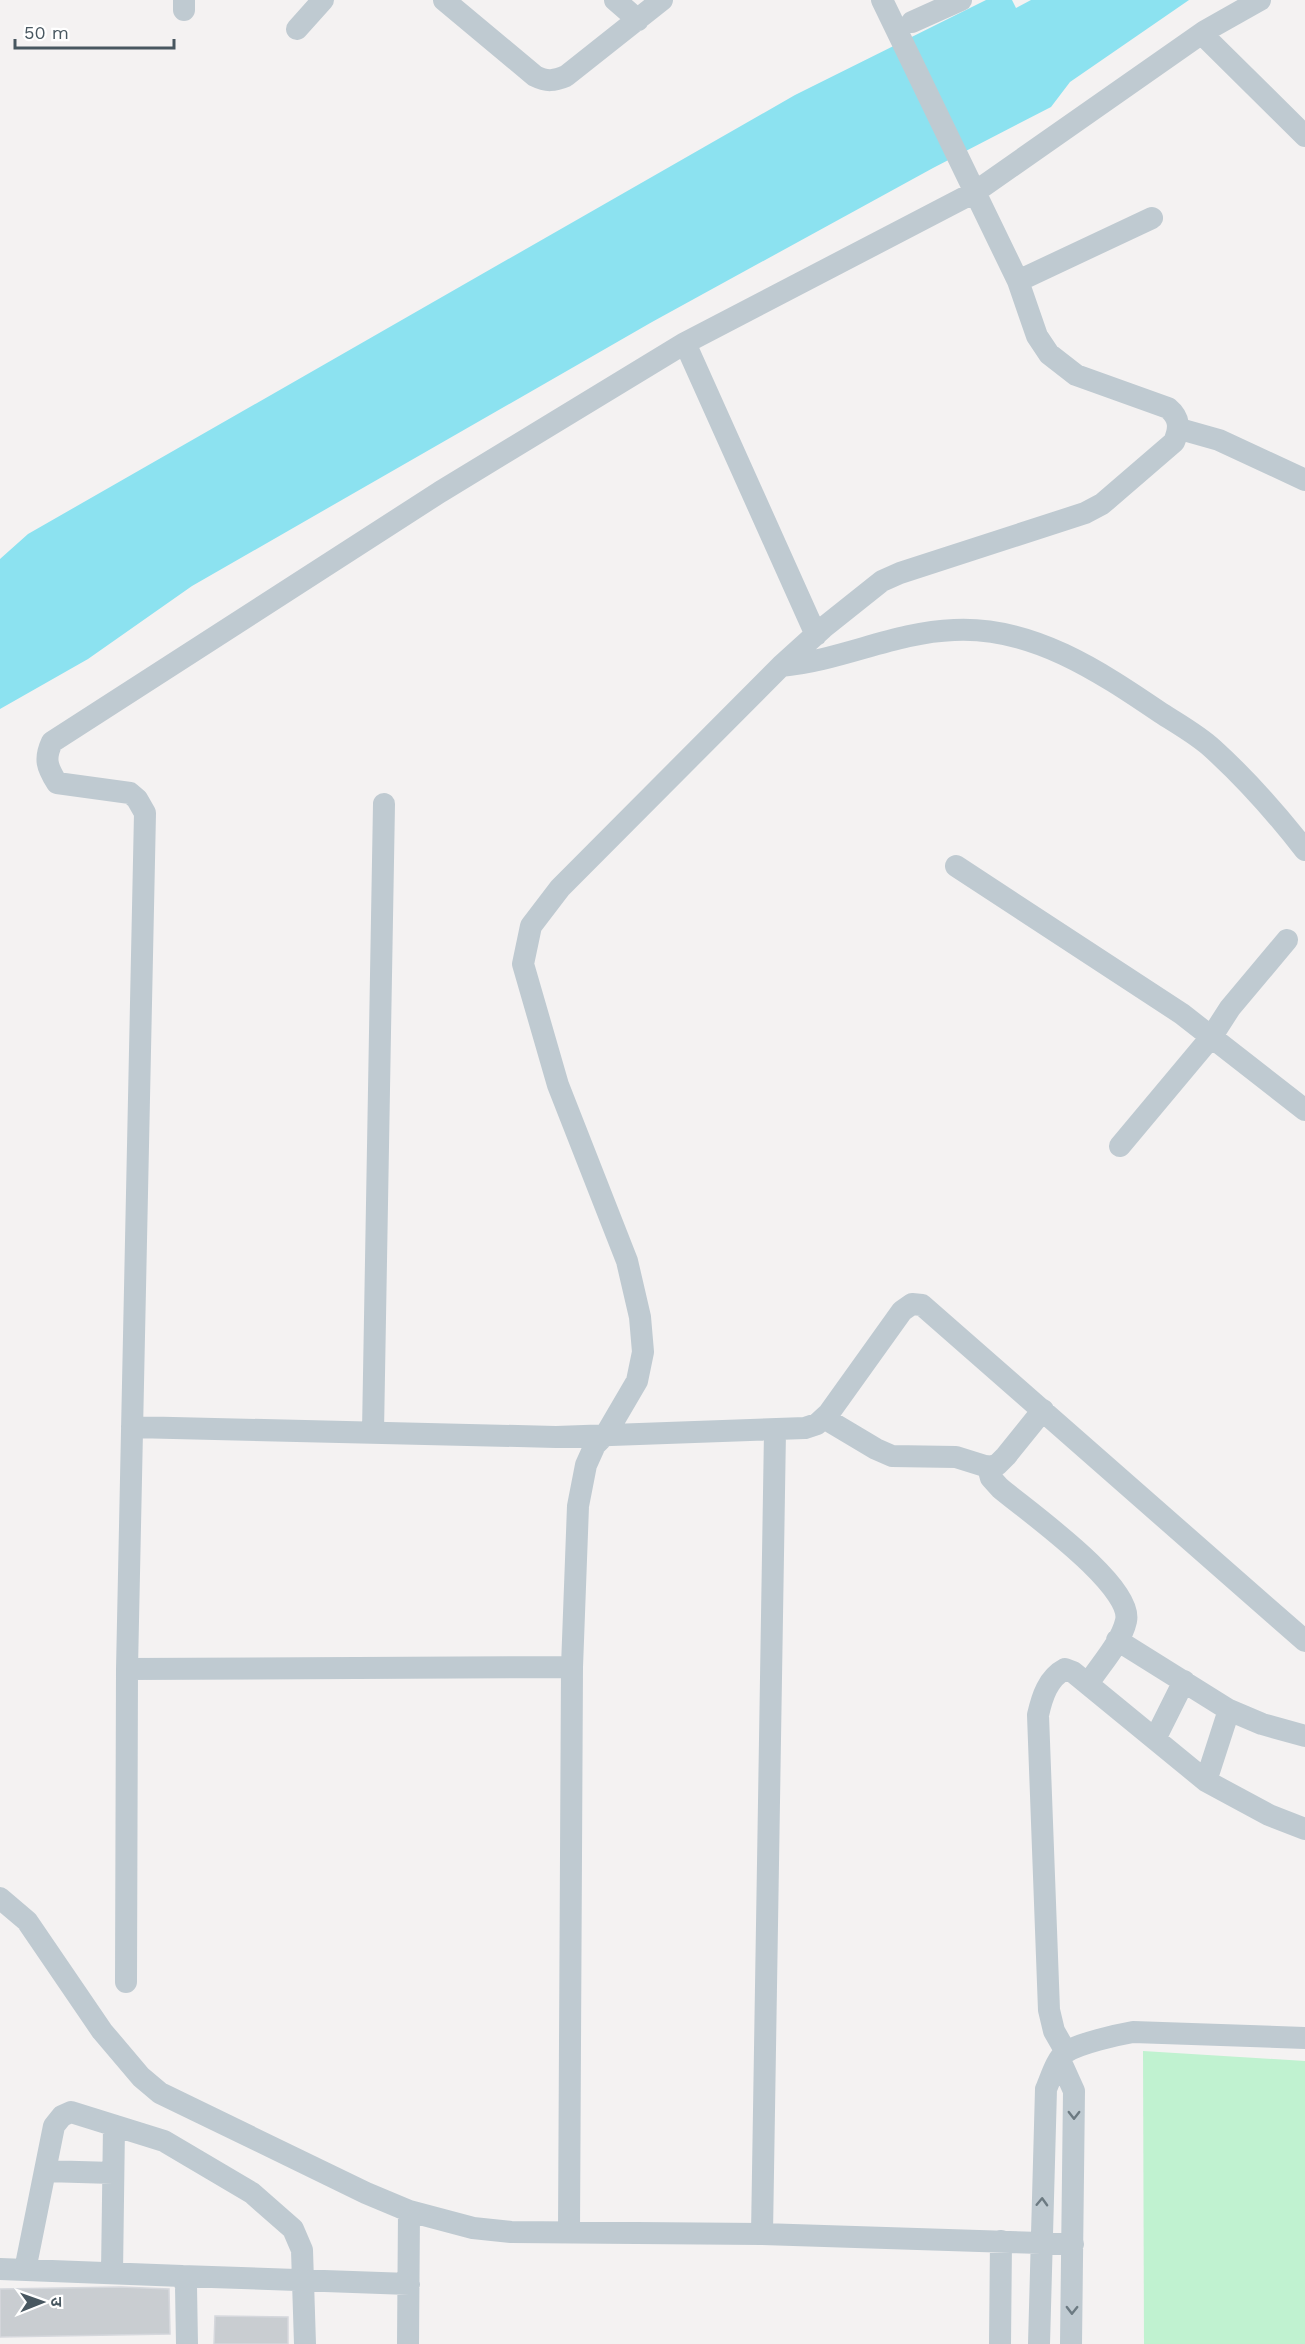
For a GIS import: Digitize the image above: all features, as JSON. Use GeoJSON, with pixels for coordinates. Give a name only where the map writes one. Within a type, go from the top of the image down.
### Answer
{"type":"FeatureCollection","features":[{"type":"Feature","properties":{"kind":"street"},"geometry":{"type":"LineString","coordinates":[[297,29],[322,0]]}},
{"type":"Feature","properties":{"kind":"street"},"geometry":{"type":"LineString","coordinates":[[444,0],[534,76],[544,81],[554,81],[566,76],[662,0]]}},
{"type":"Feature","properties":{"kind":"street"},"geometry":{"type":"LineString","coordinates":[[615,0],[638,20]]}},
{"type":"Feature","properties":{"kind":"street"},"geometry":{"type":"LineString","coordinates":[[569,2231],[572,1667],[578,1506],[586,1465],[595,1445],[606,1434],[637,1382],[644,1352],[640,1317],[627,1261],[558,1085],[523,964],[531,926],[560,888],[781,666],[887,578],[1085,513],[1102,504],[1174,442],[1180,429],[1176,415],[1168,408],[1076,375],[1048,354],[1036,336],[1018,281],[973,189],[902,21],[882,0]]}},
{"type":"Feature","properties":{"kind":"street"},"geometry":{"type":"LineString","coordinates":[[902,21],[961,0]]}},
{"type":"Feature","properties":{"kind":"street"},"geometry":{"type":"LineString","coordinates":[[126,1982],[127,1669],[145,813],[137,799],[130,794],[57,783],[46,766],[47,753],[52,742],[440,492],[685,343],[973,189],[1202,34],[1260,0]]}},
{"type":"Feature","properties":{"kind":"street"},"geometry":{"type":"LineString","coordinates":[[1202,34],[1305,136]]}},
{"type":"Feature","properties":{"kind":"street"},"geometry":{"type":"LineString","coordinates":[[1018,281],[1152,218]]}},
{"type":"Feature","properties":{"kind":"street"},"geometry":{"type":"LineString","coordinates":[[685,343],[816,635]]}},
{"type":"Feature","properties":{"kind":"street"},"geometry":{"type":"LineString","coordinates":[[1180,429],[1219,440],[1305,480]]}},
{"type":"Feature","properties":{"kind":"street"},"geometry":{"type":"LineString","coordinates":[[781,666],[807,664],[914,635],[953,630],[1000,633],[1038,643],[1066,654],[1124,687],[1211,747],[1268,804],[1305,850]]}},
{"type":"Feature","properties":{"kind":"street"},"geometry":{"type":"LineString","coordinates":[[373,1432],[384,804]]}},
{"type":"Feature","properties":{"kind":"street"},"geometry":{"type":"LineString","coordinates":[[956,866],[1212,1036],[1305,1110]]}},
{"type":"Feature","properties":{"kind":"street"},"geometry":{"type":"LineString","coordinates":[[1120,1146],[1212,1036],[1230,1008],[1287,940]]}},
{"type":"Feature","properties":{"kind":"street"},"geometry":{"type":"LineString","coordinates":[[132,1427],[556,1437],[775,1431],[806,1428],[824,1418],[902,1311],[912,1304],[922,1305],[1305,1641]]}},
{"type":"Feature","properties":{"kind":"street"},"geometry":{"type":"LineString","coordinates":[[824,1418],[892,1456],[956,1457],[988,1467],[997,1465],[1006,1456],[1042,1410]]}},
{"type":"Feature","properties":{"kind":"street"},"geometry":{"type":"LineString","coordinates":[[762,2235],[775,1431]]}},
{"type":"Feature","properties":{"kind":"street"},"geometry":{"type":"LineString","coordinates":[[988,1467],[991,1478],[1000,1488],[1104,1574],[1126,1610],[1126,1620],[1117,1640],[1088,1684]]}},
{"type":"Feature","properties":{"kind":"street"},"geometry":{"type":"LineString","coordinates":[[1117,1640],[1229,1710],[1262,1724],[1305,1736]]}},
{"type":"Feature","properties":{"kind":"street"},"geometry":{"type":"LineString","coordinates":[[127,1669],[572,1667]]}},
{"type":"Feature","properties":{"kind":"street"},"geometry":{"type":"LineString","coordinates":[[1071,2344],[1074,2091],[1049,2010],[1038,1715],[1044,1692],[1059,1672],[1065,1669],[1073,1671],[1206,1781],[1269,1815],[1305,1829]]}},
{"type":"Feature","properties":{"kind":"street"},"geometry":{"type":"LineString","coordinates":[[1155,1739],[1184,1682]]}},
{"type":"Feature","properties":{"kind":"street"},"geometry":{"type":"LineString","coordinates":[[1206,1781],[1229,1710]]}},
{"type":"Feature","properties":{"kind":"street"},"geometry":{"type":"LineString","coordinates":[[0,1898],[27,1921],[102,2031],[141,2077],[160,2093],[366,2193],[409,2211],[473,2228],[511,2232],[762,2235],[1073,2244]]}},
{"type":"Feature","properties":{"kind":"street"},"geometry":{"type":"LineString","coordinates":[[1039,2344],[1046,2089],[1063,2056],[1110,2036],[1133,2032],[1305,2038]]}},
{"type":"Feature","properties":{"kind":"street"},"geometry":{"type":"LineString","coordinates":[[25,2270],[54,2126],[62,2116],[71,2112],[164,2141],[252,2193],[292,2229],[302,2250],[305,2280],[305,2344]]}},
{"type":"Feature","properties":{"kind":"street"},"geometry":{"type":"LineString","coordinates":[[112,2273],[114,2126]]}},
{"type":"Feature","properties":{"kind":"street"},"geometry":{"type":"LineString","coordinates":[[45,2171],[113,2173]]}},
{"type":"Feature","properties":{"kind":"street"},"geometry":{"type":"LineString","coordinates":[[408,2344],[409,2211]]}},
{"type":"Feature","properties":{"kind":"street"},"geometry":{"type":"LineString","coordinates":[[1000,2344],[1001,2241]]}},
{"type":"Feature","properties":{"kind":"street"},"geometry":{"type":"LineString","coordinates":[[0,2269],[408,2284]]}},
{"type":"Feature","properties":{"kind":"street"},"geometry":{"type":"LineString","coordinates":[[182,2276],[186,2286],[187,2344]]}},
{"type":"Feature","properties":{"kind":"green space"},"geometry":{"type":"Polygon","coordinates":[[[1143,2051],[1305,2061],[1305,2344],[1144,2344],[1143,2051]]]}},
{"type":"Feature","properties":{"kind":"water"},"geometry":{"type":"Polygon","coordinates":[[[986,0],[1012,0],[1016,8],[1031,0],[1189,0],[1070,82],[1051,107],[933,168],[652,322],[192,586],[88,659],[0,709],[0,559],[28,534],[795,95],[986,0]]]}},
{"type":"Feature","properties":{"kind":"building"},"geometry":{"type":"Polygon","coordinates":[[[121,2287],[169,2289],[170,2334],[0,2337],[0,2289],[121,2287]]]}},
{"type":"Feature","properties":{"kind":"building"},"geometry":{"type":"Polygon","coordinates":[[[215,2316],[288,2317],[288,2344],[214,2344],[215,2316]]]}}]}
